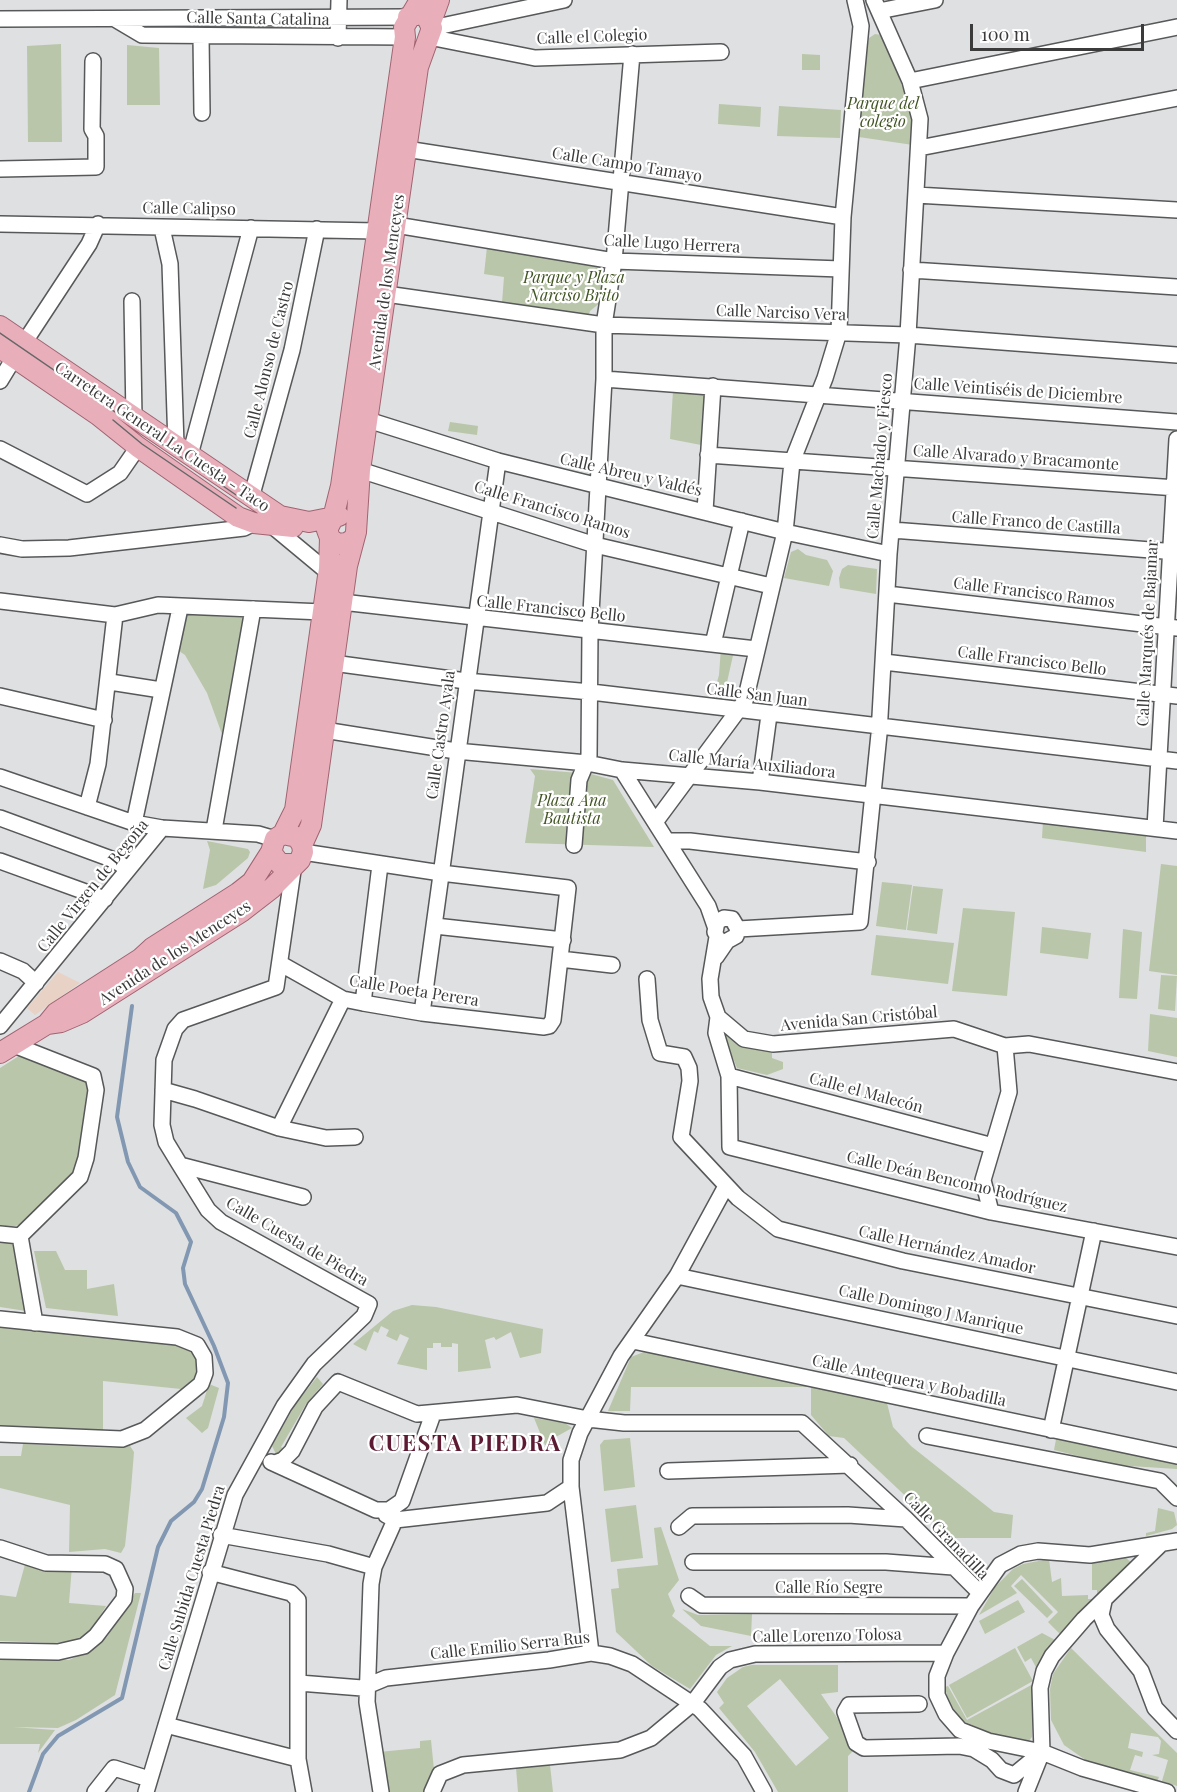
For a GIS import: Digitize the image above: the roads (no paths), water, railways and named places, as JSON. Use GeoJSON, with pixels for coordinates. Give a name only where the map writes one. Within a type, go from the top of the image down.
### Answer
{"type":"FeatureCollection","features":[{"type":"Feature","properties":{"kind":"main road","name":"Avenida de los Menceyes"},"geometry":{"type":"LineString","coordinates":[[333,518],[341,486],[386,228],[407,27],[420,0]]}},
{"type":"Feature","properties":{"kind":"main road","name":"Avenida de los Menceyes"},"geometry":{"type":"LineString","coordinates":[[5,1048],[41,1028],[82,1013],[262,896],[300,854],[311,825],[354,532],[360,470],[386,294],[386,228],[406,148],[418,67],[439,0]]}},
{"type":"Feature","properties":{"kind":"main road"},"geometry":{"type":"LineString","coordinates":[[407,27],[418,42],[430,32]]}},
{"type":"Feature","properties":{"kind":"main road","name":"Carretera General La Cuesta - Taco"},"geometry":{"type":"LineString","coordinates":[[0,326],[13,350],[138,447],[238,517],[259,512],[303,521],[333,518]]}},
{"type":"Feature","properties":{"kind":"main road","name":"Carretera General La Cuesta - Taco"},"geometry":{"type":"LineString","coordinates":[[13,350],[134,418],[183,450],[259,512],[294,528],[330,538]]}},
{"type":"Feature","properties":{"kind":"main road"},"geometry":{"type":"LineString","coordinates":[[345,516],[354,532],[342,544],[330,538],[327,530],[333,518],[345,516]]}},
{"type":"Feature","properties":{"kind":"main road","name":"Avenida de los Menceyes"},"geometry":{"type":"LineString","coordinates":[[41,1028],[56,1013],[252,882],[295,810],[329,573],[330,538]]}},
{"type":"Feature","properties":{"kind":"main road"},"geometry":{"type":"LineString","coordinates":[[297,837],[300,854],[280,864],[276,842],[297,837]]}},
{"type":"Feature","properties":{"kind":"street"},"geometry":{"type":"LineString","coordinates":[[338,38],[339,0]]}},
{"type":"Feature","properties":{"kind":"street"},"geometry":{"type":"LineString","coordinates":[[430,32],[564,0]]}},
{"type":"Feature","properties":{"kind":"street"},"geometry":{"type":"LineString","coordinates":[[656,821],[745,701],[785,532],[792,462],[819,395],[839,332],[843,217],[861,26],[855,0]]}},
{"type":"Feature","properties":{"kind":"street"},"geometry":{"type":"LineString","coordinates":[[861,26],[879,11],[935,0]]}},
{"type":"Feature","properties":{"kind":"street","name":"Calle Machado y Fiesco"},"geometry":{"type":"LineString","coordinates":[[721,931],[732,920],[738,929],[755,926],[860,923],[868,862],[884,662],[889,554],[908,335],[920,119],[910,81],[879,11]]}},
{"type":"Feature","properties":{"kind":"street","name":"Calle Santa Catalina"},"geometry":{"type":"LineString","coordinates":[[0,19],[115,19],[139,24],[339,16],[407,27]]}},
{"type":"Feature","properties":{"kind":"street","name":"Calle Santa Catalina"},"geometry":{"type":"LineString","coordinates":[[139,24],[142,36],[338,38],[407,27]]}},
{"type":"Feature","properties":{"kind":"street"},"geometry":{"type":"LineString","coordinates":[[910,81],[1177,27]]}},
{"type":"Feature","properties":{"kind":"street","name":"Calle el Colegio"},"geometry":{"type":"LineString","coordinates":[[430,32],[535,58],[722,52]]}},
{"type":"Feature","properties":{"kind":"street"},"geometry":{"type":"LineString","coordinates":[[201,36],[202,113]]}},
{"type":"Feature","properties":{"kind":"street"},"geometry":{"type":"LineString","coordinates":[[574,845],[579,780],[589,756],[590,632],[604,379],[604,326],[614,261],[632,54]]}},
{"type":"Feature","properties":{"kind":"street"},"geometry":{"type":"LineString","coordinates":[[0,168],[96,167],[96,136],[92,129],[93,61]]}},
{"type":"Feature","properties":{"kind":"street"},"geometry":{"type":"LineString","coordinates":[[919,148],[1177,98]]}},
{"type":"Feature","properties":{"kind":"street","name":"Calle Campo Tamayo"},"geometry":{"type":"LineString","coordinates":[[406,148],[843,217]]}},
{"type":"Feature","properties":{"kind":"street"},"geometry":{"type":"LineString","coordinates":[[916,195],[1177,210]]}},
{"type":"Feature","properties":{"kind":"street","name":"Calle Calipso"},"geometry":{"type":"LineString","coordinates":[[0,224],[98,224],[162,228],[386,228]]}},
{"type":"Feature","properties":{"kind":"street"},"geometry":{"type":"LineString","coordinates":[[0,381],[13,350],[89,244],[98,224]]}},
{"type":"Feature","properties":{"kind":"street"},"geometry":{"type":"LineString","coordinates":[[162,228],[170,264],[183,450]]}},
{"type":"Feature","properties":{"kind":"street"},"geometry":{"type":"LineString","coordinates":[[183,450],[251,228]]}},
{"type":"Feature","properties":{"kind":"street","name":"Calle Lugo Herrera"},"geometry":{"type":"LineString","coordinates":[[386,228],[614,261],[841,269]]}},
{"type":"Feature","properties":{"kind":"street","name":"Calle Alonso de Castro"},"geometry":{"type":"LineString","coordinates":[[259,512],[317,229]]}},
{"type":"Feature","properties":{"kind":"street"},"geometry":{"type":"LineString","coordinates":[[911,270],[1177,287]]}},
{"type":"Feature","properties":{"kind":"street","name":"Calle Narciso Vera"},"geometry":{"type":"LineString","coordinates":[[386,294],[604,326],[908,335],[1177,355]]}},
{"type":"Feature","properties":{"kind":"street"},"geometry":{"type":"LineString","coordinates":[[132,301],[134,418]]}},
{"type":"Feature","properties":{"kind":"street","name":"Calle Veintiséis de Diciembre"},"geometry":{"type":"LineString","coordinates":[[604,379],[1177,422]]}},
{"type":"Feature","properties":{"kind":"street"},"geometry":{"type":"LineString","coordinates":[[705,511],[713,386]]}},
{"type":"Feature","properties":{"kind":"street","name":"Calle Abreu y Valdés"},"geometry":{"type":"LineString","coordinates":[[368,420],[498,461],[785,532],[889,554]]}},
{"type":"Feature","properties":{"kind":"street","name":"Calle Marqués de Bajamar"},"geometry":{"type":"LineString","coordinates":[[1155,828],[1159,759],[1170,695],[1177,439]]}},
{"type":"Feature","properties":{"kind":"street"},"geometry":{"type":"LineString","coordinates":[[0,449],[87,494],[120,473],[138,447]]}},
{"type":"Feature","properties":{"kind":"street","name":"Calle Alvarado y Bracamonte"},"geometry":{"type":"LineString","coordinates":[[708,455],[1176,487]]}},
{"type":"Feature","properties":{"kind":"street","name":"Calle Castro Ayala"},"geometry":{"type":"LineString","coordinates":[[422,1013],[474,619],[498,461]]}},
{"type":"Feature","properties":{"kind":"street","name":"Calle Francisco Ramos"},"geometry":{"type":"LineString","coordinates":[[360,470],[595,545],[771,586]]}},
{"type":"Feature","properties":{"kind":"street"},"geometry":{"type":"LineString","coordinates":[[0,545],[22,549],[69,548],[244,528],[259,512],[329,573]]}},
{"type":"Feature","properties":{"kind":"street"},"geometry":{"type":"LineString","coordinates":[[713,644],[742,521]]}},
{"type":"Feature","properties":{"kind":"street","name":"Calle Franco de Castilla"},"geometry":{"type":"LineString","coordinates":[[892,530],[1174,551]]}},
{"type":"Feature","properties":{"kind":"street","name":"Calle Francisco Ramos"},"geometry":{"type":"LineString","coordinates":[[887,594],[1171,628]]}},
{"type":"Feature","properties":{"kind":"street"},"geometry":{"type":"LineString","coordinates":[[0,601],[116,615],[158,605],[180,608],[323,612]]}},
{"type":"Feature","properties":{"kind":"street","name":"Calle Francisco Bello"},"geometry":{"type":"LineString","coordinates":[[342,602],[474,619],[756,649]]}},
{"type":"Feature","properties":{"kind":"street"},"geometry":{"type":"LineString","coordinates":[[134,823],[180,608]]}},
{"type":"Feature","properties":{"kind":"street"},"geometry":{"type":"LineString","coordinates":[[214,830],[253,609]]}},
{"type":"Feature","properties":{"kind":"street"},"geometry":{"type":"LineString","coordinates":[[87,807],[98,764],[110,682],[116,615]]}},
{"type":"Feature","properties":{"kind":"street","name":"Calle Francisco Bello"},"geometry":{"type":"LineString","coordinates":[[884,662],[1170,695]]}},
{"type":"Feature","properties":{"kind":"street","name":"Calle San Juan"},"geometry":{"type":"LineString","coordinates":[[333,663],[466,681],[591,692],[769,715],[1177,761]]}},
{"type":"Feature","properties":{"kind":"street"},"geometry":{"type":"LineString","coordinates":[[110,682],[161,690]]}},
{"type":"Feature","properties":{"kind":"street"},"geometry":{"type":"LineString","coordinates":[[0,696],[104,720]]}},
{"type":"Feature","properties":{"kind":"street"},"geometry":{"type":"LineString","coordinates":[[760,782],[769,715]]}},
{"type":"Feature","properties":{"kind":"street","name":"Calle María Auxiliadora"},"geometry":{"type":"LineString","coordinates":[[324,730],[456,751],[587,763],[622,770],[689,774],[1177,831]]}},
{"type":"Feature","properties":{"kind":"street"},"geometry":{"type":"LineString","coordinates":[[622,770],[656,821],[721,931],[710,979],[711,997],[718,1017],[716,1033],[729,1076]]}},
{"type":"Feature","properties":{"kind":"street"},"geometry":{"type":"LineString","coordinates":[[0,777],[134,823],[162,828]]}},
{"type":"Feature","properties":{"kind":"street"},"geometry":{"type":"LineString","coordinates":[[0,818],[114,860],[128,869]]}},
{"type":"Feature","properties":{"kind":"street","name":"Calle Virgen de Begoña"},"geometry":{"type":"LineString","coordinates":[[0,1026],[162,828],[258,834],[276,842]]}},
{"type":"Feature","properties":{"kind":"street"},"geometry":{"type":"LineString","coordinates":[[668,841],[690,841],[868,862]]}},
{"type":"Feature","properties":{"kind":"street"},"geometry":{"type":"LineString","coordinates":[[300,854],[568,888],[560,959],[612,965]]}},
{"type":"Feature","properties":{"kind":"street","name":"Calle Cuesta de Piedra"},"geometry":{"type":"LineString","coordinates":[[300,854],[276,987],[183,1020],[175,1029],[165,1060],[162,1125],[166,1142],[208,1210],[221,1222],[369,1304]]}},
{"type":"Feature","properties":{"kind":"street"},"geometry":{"type":"LineString","coordinates":[[0,861],[105,899]]}},
{"type":"Feature","properties":{"kind":"street"},"geometry":{"type":"LineString","coordinates":[[363,1003],[380,865]]}},
{"type":"Feature","properties":{"kind":"street"},"geometry":{"type":"LineString","coordinates":[[262,896],[289,905]]}},
{"type":"Feature","properties":{"kind":"street"},"geometry":{"type":"LineString","coordinates":[[435,926],[563,940]]}},
{"type":"Feature","properties":{"kind":"street","name":"Calle Poeta Perera"},"geometry":{"type":"LineString","coordinates":[[281,964],[343,999],[422,1013],[544,1027],[549,1026],[553,1020],[560,959]]}},
{"type":"Feature","properties":{"kind":"street"},"geometry":{"type":"LineString","coordinates":[[0,961],[23,971],[36,983]]}},
{"type":"Feature","properties":{"kind":"street","name":"Calle Hernández Amador"},"geometry":{"type":"LineString","coordinates":[[647,979],[650,1020],[660,1053],[684,1057],[688,1068],[690,1081],[681,1137],[757,1216],[778,1229],[903,1261],[1177,1316]]}},
{"type":"Feature","properties":{"kind":"street"},"geometry":{"type":"LineString","coordinates":[[279,1128],[343,999]]}},
{"type":"Feature","properties":{"kind":"street","name":"Avenida San Cristóbal"},"geometry":{"type":"LineString","coordinates":[[718,1017],[744,1040],[773,1044],[954,1029],[1005,1046]]}},
{"type":"Feature","properties":{"kind":"street"},"geometry":{"type":"LineString","coordinates":[[41,1028],[42,1054]]}},
{"type":"Feature","properties":{"kind":"street"},"geometry":{"type":"LineString","coordinates":[[991,1212],[982,1180],[1009,1092],[1005,1046],[1029,1044],[1177,1072]]}},
{"type":"Feature","properties":{"kind":"street"},"geometry":{"type":"LineString","coordinates":[[5,1048],[42,1054],[93,1076],[96,1090],[91,1132],[80,1177],[20,1236]]}},
{"type":"Feature","properties":{"kind":"street","name":"Calle el Malecón"},"geometry":{"type":"LineString","coordinates":[[729,1076],[993,1146]]}},
{"type":"Feature","properties":{"kind":"street","name":"Calle Deán Bencomo Rodríguez"},"geometry":{"type":"LineString","coordinates":[[729,1076],[730,1147],[991,1212],[1177,1247]]}},
{"type":"Feature","properties":{"kind":"street"},"geometry":{"type":"LineString","coordinates":[[163,1090],[279,1128],[326,1138],[356,1137]]}},
{"type":"Feature","properties":{"kind":"street"},"geometry":{"type":"LineString","coordinates":[[180,1165],[303,1197]]}},
{"type":"Feature","properties":{"kind":"street"},"geometry":{"type":"LineString","coordinates":[[591,1653],[571,1487],[571,1460],[588,1419],[621,1356],[677,1276],[726,1186]]}},
{"type":"Feature","properties":{"kind":"street"},"geometry":{"type":"LineString","coordinates":[[1051,1430],[1094,1230]]}},
{"type":"Feature","properties":{"kind":"street"},"geometry":{"type":"LineString","coordinates":[[0,1234],[20,1236]]}},
{"type":"Feature","properties":{"kind":"street"},"geometry":{"type":"LineString","coordinates":[[20,1236],[35,1323]]}},
{"type":"Feature","properties":{"kind":"street","name":"Calle Domingo J Manrique"},"geometry":{"type":"LineString","coordinates":[[677,1276],[1177,1382]]}},
{"type":"Feature","properties":{"kind":"street","name":"Calle Subida Cuesta Piedra"},"geometry":{"type":"LineString","coordinates":[[148,1785],[221,1535],[235,1495],[284,1406],[314,1364],[364,1316],[369,1304]]}},
{"type":"Feature","properties":{"kind":"street"},"geometry":{"type":"LineString","coordinates":[[0,1319],[177,1337],[197,1345],[204,1358],[205,1373],[201,1384],[145,1430],[122,1439],[0,1434]]}},
{"type":"Feature","properties":{"kind":"street","name":"Calle Antequera y Bobadilla"},"geometry":{"type":"LineString","coordinates":[[633,1341],[1177,1456]]}},
{"type":"Feature","properties":{"kind":"street"},"geometry":{"type":"LineString","coordinates":[[275,1463],[283,1460],[292,1451],[315,1407],[338,1382],[417,1414],[517,1405],[588,1419]]}},
{"type":"Feature","properties":{"kind":"street"},"geometry":{"type":"LineString","coordinates":[[376,1510],[389,1510],[402,1501],[433,1414]]}},
{"type":"Feature","properties":{"kind":"street","name":"Calle Granadilla"},"geometry":{"type":"LineString","coordinates":[[588,1419],[634,1423],[802,1423],[906,1519],[980,1593],[946,1653],[937,1676],[938,1695],[946,1714],[960,1730],[988,1741],[1023,1766],[1042,1752],[1082,1768],[1167,1792]]}},
{"type":"Feature","properties":{"kind":"street"},"geometry":{"type":"LineString","coordinates":[[927,1436],[1160,1481],[1177,1498]]}},
{"type":"Feature","properties":{"kind":"street"},"geometry":{"type":"LineString","coordinates":[[292,1451],[293,1462],[298,1474]]}},
{"type":"Feature","properties":{"kind":"street"},"geometry":{"type":"LineString","coordinates":[[254,1457],[275,1463],[395,1520],[547,1503],[563,1509],[575,1518]]}},
{"type":"Feature","properties":{"kind":"street"},"geometry":{"type":"LineString","coordinates":[[668,1471],[850,1466]]}},
{"type":"Feature","properties":{"kind":"street"},"geometry":{"type":"LineString","coordinates":[[547,1503],[571,1487]]}},
{"type":"Feature","properties":{"kind":"street"},"geometry":{"type":"LineString","coordinates":[[402,1501],[411,1512],[422,1517]]}},
{"type":"Feature","properties":{"kind":"street"},"geometry":{"type":"LineString","coordinates":[[679,1527],[692,1516],[848,1515],[906,1519]]}},
{"type":"Feature","properties":{"kind":"street"},"geometry":{"type":"LineString","coordinates":[[381,1792],[367,1702],[367,1688],[374,1567],[395,1520]]}},
{"type":"Feature","properties":{"kind":"street"},"geometry":{"type":"LineString","coordinates":[[221,1535],[328,1554],[374,1567]]}},
{"type":"Feature","properties":{"kind":"street"},"geometry":{"type":"LineString","coordinates":[[980,1593],[1000,1565],[1021,1554],[1038,1551],[1090,1555],[1171,1544]]}},
{"type":"Feature","properties":{"kind":"street"},"geometry":{"type":"LineString","coordinates":[[1018,1792],[1023,1766],[1042,1752],[1039,1702],[1044,1671],[1052,1656],[1104,1601],[1171,1544]]}},
{"type":"Feature","properties":{"kind":"street"},"geometry":{"type":"LineString","coordinates":[[0,1548],[46,1563],[105,1564],[116,1569],[125,1589],[124,1599],[96,1636],[84,1646],[58,1652],[0,1651]]}},
{"type":"Feature","properties":{"kind":"street"},"geometry":{"type":"LineString","coordinates":[[693,1562],[886,1562],[953,1567]]}},
{"type":"Feature","properties":{"kind":"street"},"geometry":{"type":"LineString","coordinates":[[210,1572],[295,1596],[298,1600],[298,1759],[304,1792]]}},
{"type":"Feature","properties":{"kind":"street","name":"Calle Río Segre"},"geometry":{"type":"LineString","coordinates":[[689,1596],[702,1605],[971,1606]]}},
{"type":"Feature","properties":{"kind":"street"},"geometry":{"type":"LineString","coordinates":[[1104,1601],[1101,1615],[1107,1629],[1141,1671],[1155,1708],[1177,1731]]}},
{"type":"Feature","properties":{"kind":"street","name":"Calle Emilio Serra Rus"},"geometry":{"type":"LineString","coordinates":[[299,1683],[367,1688],[390,1678],[591,1653],[632,1664],[693,1703],[713,1721],[744,1756],[764,1792]]}},
{"type":"Feature","properties":{"kind":"street","name":"Calle Lorenzo Tolosa"},"geometry":{"type":"LineString","coordinates":[[432,1792],[440,1774],[463,1765],[620,1749],[651,1738],[693,1703],[720,1667],[730,1660],[754,1654],[946,1653]]}},
{"type":"Feature","properties":{"kind":"street"},"geometry":{"type":"LineString","coordinates":[[369,1661],[390,1678]]}},
{"type":"Feature","properties":{"kind":"street"},"geometry":{"type":"LineString","coordinates":[[919,1704],[849,1705],[845,1712],[856,1743],[864,1748],[959,1746],[974,1749],[992,1760],[1001,1770],[1023,1766],[1082,1768]]}},
{"type":"Feature","properties":{"kind":"street"},"geometry":{"type":"LineString","coordinates":[[166,1725],[298,1759]]}},
{"type":"Feature","properties":{"kind":"street"},"geometry":{"type":"LineString","coordinates":[[988,1741],[1023,1766]]}},
{"type":"Feature","properties":{"kind":"street"},"geometry":{"type":"LineString","coordinates":[[1023,1766],[1026,1792]]}},
{"type":"Feature","properties":{"kind":"street"},"geometry":{"type":"LineString","coordinates":[[95,1792],[114,1768],[148,1785]]}},
{"type":"Feature","properties":{"kind":"waterway"},"geometry":{"type":"LineString","coordinates":[[29,1792],[43,1754],[58,1736],[122,1698],[158,1547],[171,1521],[194,1502],[202,1489],[224,1417],[228,1383],[214,1346],[185,1284],[183,1268],[191,1242],[176,1213],[140,1187],[128,1162],[117,1117],[132,1006]]}},
{"type":"Feature","properties":{"kind":"tram line"},"geometry":{"type":"LineString","coordinates":[[0,333],[242,499]]}},
{"type":"Feature","properties":{"kind":"tram line"},"geometry":{"type":"LineString","coordinates":[[113,420],[142,444],[236,508]]}},
{"type":"Feature","properties":{"kind":"district","name":"CUESTA PIEDRA"},"geometry":{"type":"Point","coordinates":[465,1444]}},
{"type":"Feature","properties":{"kind":"park label","name":"Parque del colegio"},"geometry":{"type":"Point","coordinates":[883,113]}},
{"type":"Feature","properties":{"kind":"park label","name":"Parque y Plaza Narciso Brito"},"geometry":{"type":"Point","coordinates":[574,287]}},
{"type":"Feature","properties":{"kind":"park label","name":"Plaza Ana Bautista"},"geometry":{"type":"Point","coordinates":[572,810]}}]}
